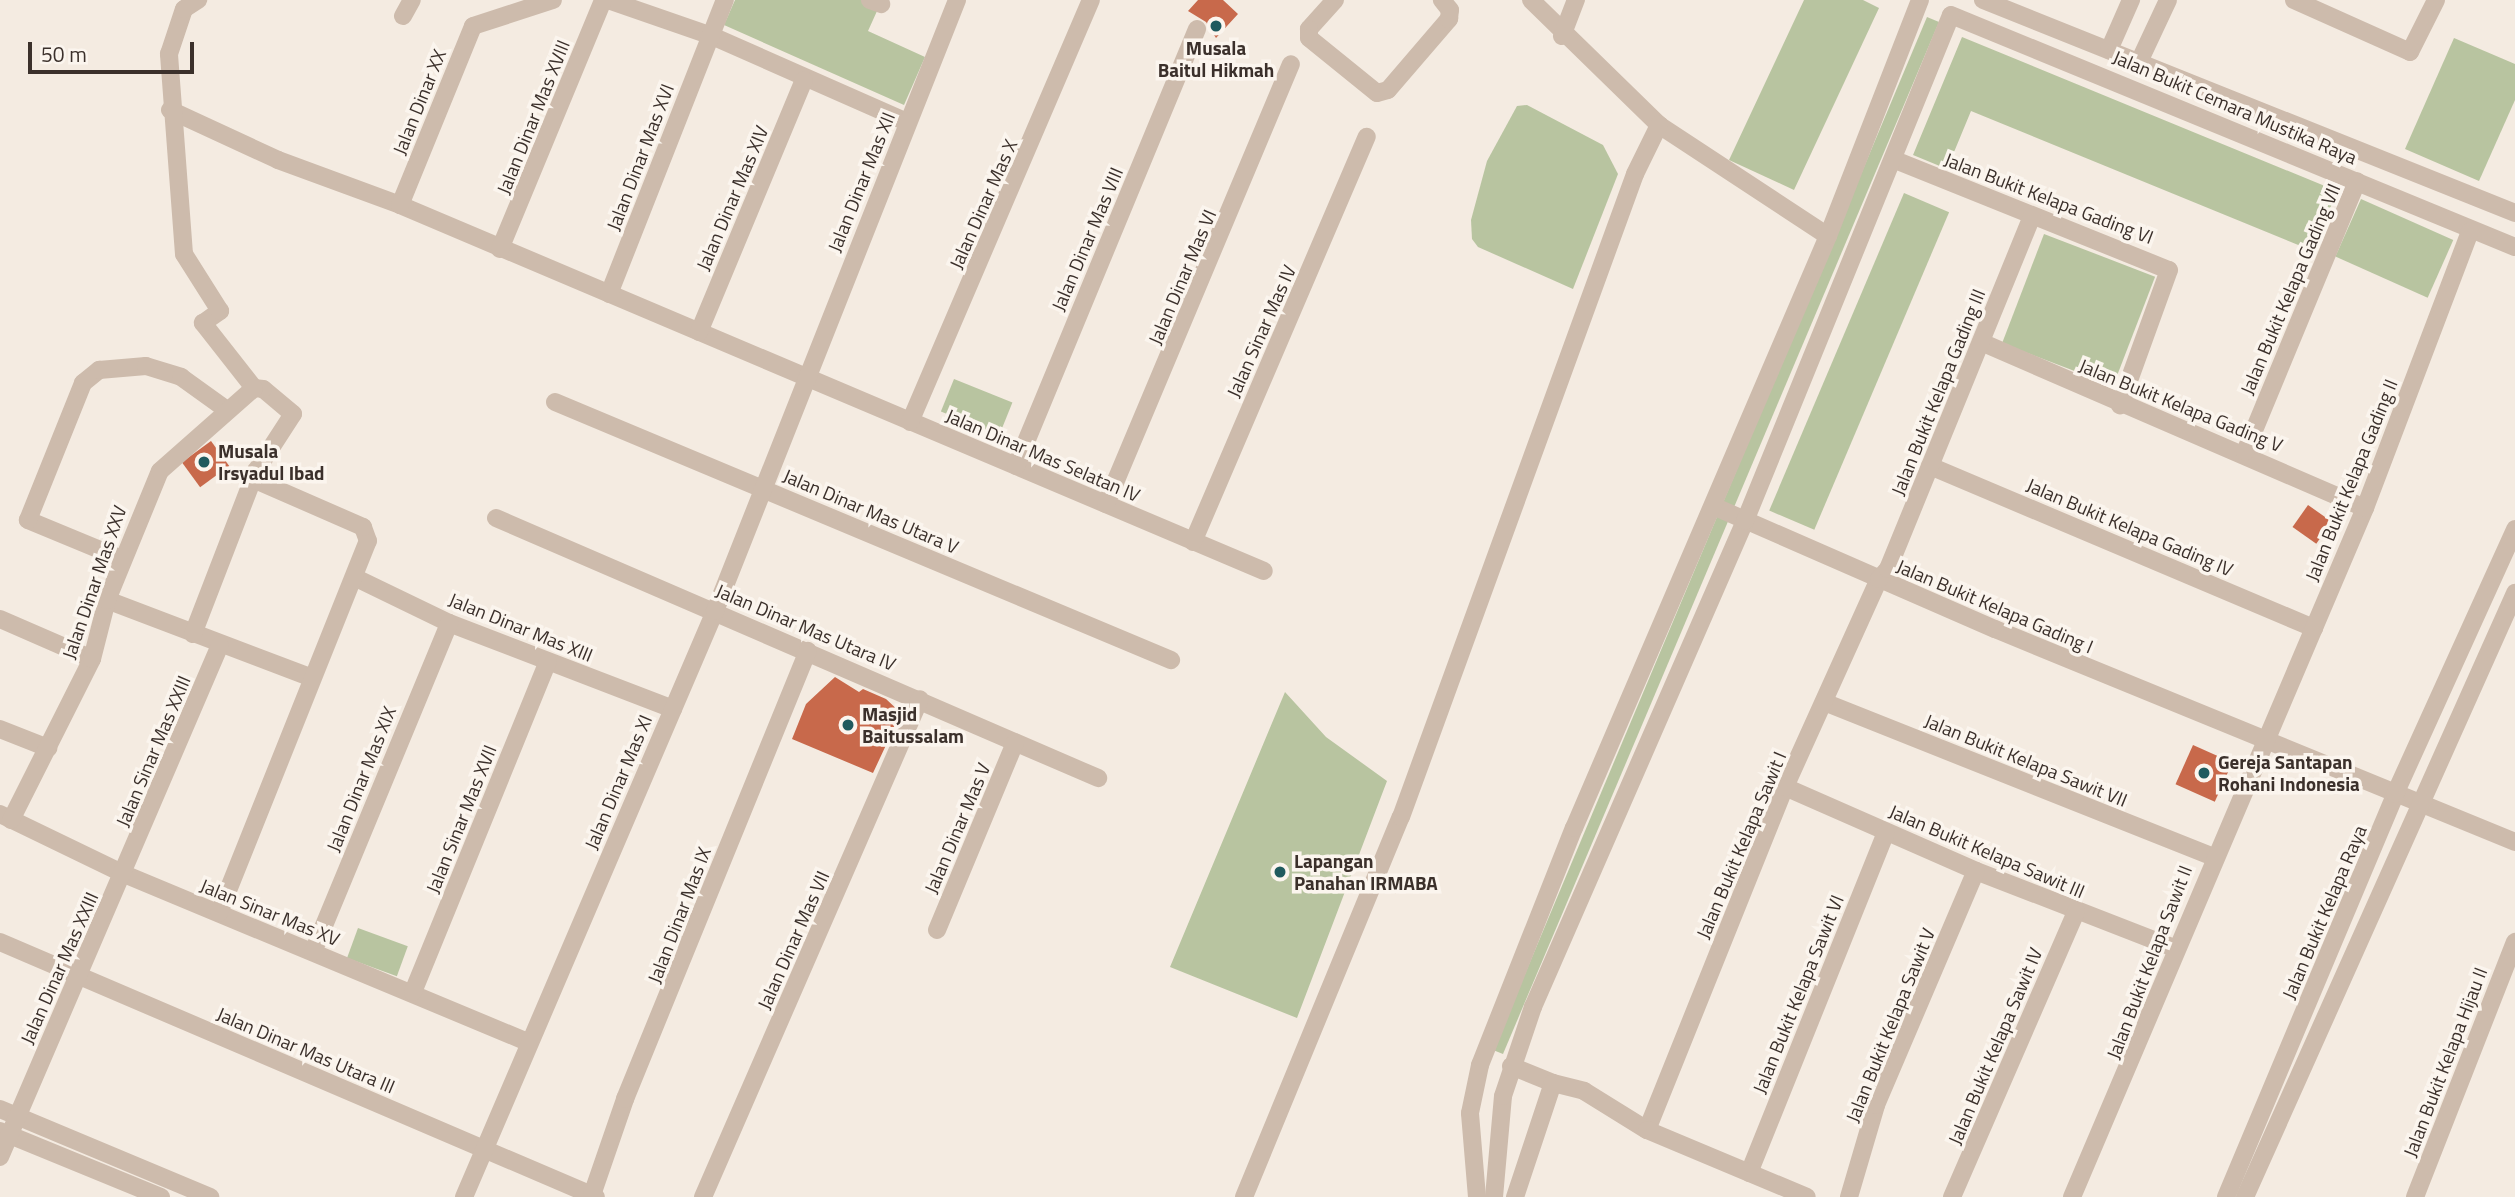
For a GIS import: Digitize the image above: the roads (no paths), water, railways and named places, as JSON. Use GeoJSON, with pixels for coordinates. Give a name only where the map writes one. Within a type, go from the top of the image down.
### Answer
{"type":"FeatureCollection","features":[{"type":"Feature","properties":{"kind":"street"},"geometry":{"type":"LineString","coordinates":[[193,634],[253,479],[293,414],[264,389],[254,388],[203,323],[220,311],[184,254],[170,110],[172,33],[184,9],[198,0]]}},
{"type":"Feature","properties":{"kind":"street","name":"Jalan Dinar XX"},"geometry":{"type":"LineString","coordinates":[[400,205],[471,30],[484,19],[553,0]]}},
{"type":"Feature","properties":{"kind":"street"},"geometry":{"type":"LineString","coordinates":[[605,0],[712,36],[804,80],[907,122]]}},
{"type":"Feature","properties":{"kind":"street","name":"Jalan Dinar Mas XVIII"},"geometry":{"type":"LineString","coordinates":[[500,249],[605,0]]}},
{"type":"Feature","properties":{"kind":"street","name":"Jalan Dinar Mas XVI"},"geometry":{"type":"LineString","coordinates":[[609,294],[725,0]]}},
{"type":"Feature","properties":{"kind":"street","name":"Jalan Dinar Mas XII"},"geometry":{"type":"LineString","coordinates":[[805,380],[957,0]]}},
{"type":"Feature","properties":{"kind":"street","name":"Jalan Dinar Mas X"},"geometry":{"type":"LineString","coordinates":[[910,422],[1091,0]]}},
{"type":"Feature","properties":{"kind":"street"},"geometry":{"type":"LineString","coordinates":[[1335,0],[1309,29],[1309,38],[1377,93],[1388,90],[1449,19],[1450,10],[1442,0]]}},
{"type":"Feature","properties":{"kind":"street"},"geometry":{"type":"LineString","coordinates":[[1531,0],[1562,36],[1660,125],[1828,236]]}},
{"type":"Feature","properties":{"kind":"street"},"geometry":{"type":"LineString","coordinates":[[1562,36],[1576,0]]}},
{"type":"Feature","properties":{"kind":"street"},"geometry":{"type":"LineString","coordinates":[[1477,1197],[1470,1146],[1474,1082],[1574,828],[1828,236],[1920,0]]}},
{"type":"Feature","properties":{"kind":"street","name":"Jalan Bukit Cemara Mustika Raya"},"geometry":{"type":"LineString","coordinates":[[1983,0],[2515,213]]}},
{"type":"Feature","properties":{"kind":"street"},"geometry":{"type":"LineString","coordinates":[[2109,50],[2131,0]]}},
{"type":"Feature","properties":{"kind":"street"},"geometry":{"type":"LineString","coordinates":[[2139,62],[2168,0]]}},
{"type":"Feature","properties":{"kind":"street"},"geometry":{"type":"LineString","coordinates":[[2294,0],[2410,52],[2436,0]]}},
{"type":"Feature","properties":{"kind":"street"},"geometry":{"type":"LineString","coordinates":[[1494,1197],[1511,1066],[1554,955],[1745,521],[1895,160],[1949,7]]}},
{"type":"Feature","properties":{"kind":"street","name":"Jalan Bukit Cemara Mustika Raya"},"geometry":{"type":"LineString","coordinates":[[1949,7],[2470,231],[2515,247]]}},
{"type":"Feature","properties":{"kind":"street","name":"Jalan Dinar Mas VIII"},"geometry":{"type":"LineString","coordinates":[[1016,466],[1198,29]]}},
{"type":"Feature","properties":{"kind":"street","name":"Jalan Dinar Mas VI"},"geometry":{"type":"LineString","coordinates":[[1106,504],[1291,64]]}},
{"type":"Feature","properties":{"kind":"street","name":"Jalan Dinar Mas XIV"},"geometry":{"type":"LineString","coordinates":[[699,332],[804,80]]}},
{"type":"Feature","properties":{"kind":"street"},"geometry":{"type":"LineString","coordinates":[[2212,119],[2221,95]]}},
{"type":"Feature","properties":{"kind":"street","name":"Jalan Dinar Mas Selatan IV"},"geometry":{"type":"LineString","coordinates":[[170,110],[278,160],[400,205],[805,380],[1264,571]]}},
{"type":"Feature","properties":{"kind":"street"},"geometry":{"type":"LineString","coordinates":[[1244,1197],[1401,817],[1630,187],[1660,125]]}},
{"type":"Feature","properties":{"kind":"street","name":"Jalan Sinar Mas IV"},"geometry":{"type":"LineString","coordinates":[[1193,542],[1367,136]]}},
{"type":"Feature","properties":{"kind":"street","name":"Jalan Bukit Kelapa Gading VI"},"geometry":{"type":"LineString","coordinates":[[1895,160],[2169,270],[2120,405]]}},
{"type":"Feature","properties":{"kind":"street","name":"Jalan Bukit Kelapa Gading VII"},"geometry":{"type":"LineString","coordinates":[[2245,452],[2357,181]]}},
{"type":"Feature","properties":{"kind":"street","name":"Jalan Bukit Kelapa Gading III"},"geometry":{"type":"LineString","coordinates":[[1879,579],[1888,569],[2032,217]]}},
{"type":"Feature","properties":{"kind":"street","name":"Jalan Bukit Kelapa Gading II"},"geometry":{"type":"LineString","coordinates":[[2263,741],[2365,508],[2470,231]]}},
{"type":"Feature","properties":{"kind":"street","name":"Jalan Bukit Kelapa Gading V"},"geometry":{"type":"LineString","coordinates":[[1981,342],[2120,405],[2245,452],[2365,508]]}},
{"type":"Feature","properties":{"kind":"street"},"geometry":{"type":"LineString","coordinates":[[122,558],[28,520],[83,383],[99,370],[146,366],[181,377],[227,411]]}},
{"type":"Feature","properties":{"kind":"street","name":"Jalan Dinar Mas XI"},"geometry":{"type":"LineString","coordinates":[[464,1197],[528,1042],[715,611],[805,380]]}},
{"type":"Feature","properties":{"kind":"street","name":"Jalan Dinar Mas XXV"},"geometry":{"type":"LineString","coordinates":[[6,817],[48,748],[92,659],[107,600],[122,558],[160,471],[254,388]]}},
{"type":"Feature","properties":{"kind":"street","name":"Jalan Dinar Mas Utara V"},"geometry":{"type":"LineString","coordinates":[[555,402],[1171,660]]}},
{"type":"Feature","properties":{"kind":"street","name":"Jalan Bukit Kelapa Gading IV"},"geometry":{"type":"LineString","coordinates":[[1930,466],[2314,628]]}},
{"type":"Feature","properties":{"kind":"street"},"geometry":{"type":"LineString","coordinates":[[219,914],[312,678],[356,578],[368,541],[363,527],[253,479]]}},
{"type":"Feature","properties":{"kind":"street","name":"Jalan Bukit Kelapa Gading I"},"geometry":{"type":"LineString","coordinates":[[1713,506],[2263,741],[2515,842]]}},
{"type":"Feature","properties":{"kind":"street","name":"Jalan Dinar Mas Utara IV"},"geometry":{"type":"LineString","coordinates":[[496,518],[1098,778]]}},
{"type":"Feature","properties":{"kind":"street","name":"Jalan Bukit Kelapa Raya"},"geometry":{"type":"LineString","coordinates":[[2226,1197],[2395,794],[2515,529]]}},
{"type":"Feature","properties":{"kind":"street","name":"Jalan Dinar Mas XIII"},"geometry":{"type":"LineString","coordinates":[[356,578],[449,623],[673,709]]}},
{"type":"Feature","properties":{"kind":"street","name":"Jalan Bukit Kelapa Sawit I"},"geometry":{"type":"LineString","coordinates":[[1647,1130],[1785,788],[1879,579]]}},
{"type":"Feature","properties":{"kind":"street"},"geometry":{"type":"LineString","coordinates":[[2245,1197],[2419,803],[2451,744],[2515,593]]}},
{"type":"Feature","properties":{"kind":"street"},"geometry":{"type":"LineString","coordinates":[[107,600],[312,678]]}},
{"type":"Feature","properties":{"kind":"street"},"geometry":{"type":"LineString","coordinates":[[0,620],[92,659]]}},
{"type":"Feature","properties":{"kind":"street","name":"Jalan Dinar Mas XIX"},"geometry":{"type":"LineString","coordinates":[[313,952],[449,623]]}},
{"type":"Feature","properties":{"kind":"street","name":"Jalan Sinar Mas XXIII"},"geometry":{"type":"LineString","coordinates":[[124,874],[220,645]]}},
{"type":"Feature","properties":{"kind":"street","name":"Jalan Dinar Mas IX"},"geometry":{"type":"LineString","coordinates":[[594,1196],[625,1099],[808,651]]}},
{"type":"Feature","properties":{"kind":"street","name":"Jalan Sinar Mas XVII"},"geometry":{"type":"LineString","coordinates":[[413,992],[548,662]]}},
{"type":"Feature","properties":{"kind":"street","name":"Jalan Dinar Mas VII"},"geometry":{"type":"LineString","coordinates":[[703,1197],[920,699]]}},
{"type":"Feature","properties":{"kind":"street","name":"Jalan Bukit Kelapa Sawit VII"},"geometry":{"type":"LineString","coordinates":[[1824,702],[2213,857]]}},
{"type":"Feature","properties":{"kind":"street"},"geometry":{"type":"LineString","coordinates":[[0,729],[48,748]]}},
{"type":"Feature","properties":{"kind":"street","name":"Jalan Bukit Kelapa Sawit II"},"geometry":{"type":"LineString","coordinates":[[2072,1197],[2127,1077],[2175,948],[2263,741]]}},
{"type":"Feature","properties":{"kind":"street","name":"Jalan Dinar Mas V"},"geometry":{"type":"LineString","coordinates":[[937,930],[1015,743]]}},
{"type":"Feature","properties":{"kind":"street","name":"Jalan Bukit Kelapa Sawit III"},"geometry":{"type":"LineString","coordinates":[[1785,788],[1976,871],[2076,912],[2175,948]]}},
{"type":"Feature","properties":{"kind":"street","name":"Jalan Sinar Mas XV"},"geometry":{"type":"LineString","coordinates":[[6,817],[124,874],[528,1042]]}},
{"type":"Feature","properties":{"kind":"street","name":"Jalan Bukit Kelapa Sawit VI"},"geometry":{"type":"LineString","coordinates":[[1749,1173],[1886,832]]}},
{"type":"Feature","properties":{"kind":"street","name":"Jalan Bukit Kelapa Sawit V"},"geometry":{"type":"LineString","coordinates":[[1849,1197],[1876,1105],[1976,871]]}},
{"type":"Feature","properties":{"kind":"street","name":"Jalan Dinar Mas XXIII"},"geometry":{"type":"LineString","coordinates":[[0,1157],[8,1113],[78,975],[124,874]]}},
{"type":"Feature","properties":{"kind":"street","name":"Jalan Bukit Kelapa Sawit IV"},"geometry":{"type":"LineString","coordinates":[[1952,1197],[2076,912]]}},
{"type":"Feature","properties":{"kind":"street","name":"Jalan Dinar Mas Utara III"},"geometry":{"type":"LineString","coordinates":[[0,942],[594,1196]]}},
{"type":"Feature","properties":{"kind":"street","name":"Jalan Bukit Kelapa Hijau II"},"geometry":{"type":"LineString","coordinates":[[2415,1197],[2507,983],[2515,942]]}},
{"type":"Feature","properties":{"kind":"street"},"geometry":{"type":"LineString","coordinates":[[1511,1066],[1614,1105],[1647,1130],[1807,1197]]}},
{"type":"Feature","properties":{"kind":"street"},"geometry":{"type":"LineString","coordinates":[[1515,1197],[1553,1083]]}},
{"type":"Feature","properties":{"kind":"street"},"geometry":{"type":"LineString","coordinates":[[2266,1101],[2284,1109]]}},
{"type":"Feature","properties":{"kind":"street"},"geometry":{"type":"LineString","coordinates":[[8,1113],[210,1197]]}},
{"type":"Feature","properties":{"kind":"street"},"geometry":{"type":"LineString","coordinates":[[4,1132],[161,1197]]}},
{"type":"Feature","properties":{"kind":"place","name":"Musala Baitul Hikmah"},"geometry":{"type":"Point","coordinates":[1216,26]}},
{"type":"Feature","properties":{"kind":"place","name":"Musala Irsyadul Ibad"},"geometry":{"type":"Point","coordinates":[204,462]}},
{"type":"Feature","properties":{"kind":"place","name":"Masjid Baitussalam"},"geometry":{"type":"Point","coordinates":[848,725]}},
{"type":"Feature","properties":{"kind":"place","name":"Gereja Santapan Rohani Indonesia"},"geometry":{"type":"Point","coordinates":[2204,773]}},
{"type":"Feature","properties":{"kind":"place","name":"Lapangan Panahan IRMABA"},"geometry":{"type":"Point","coordinates":[1280,872]}}]}
